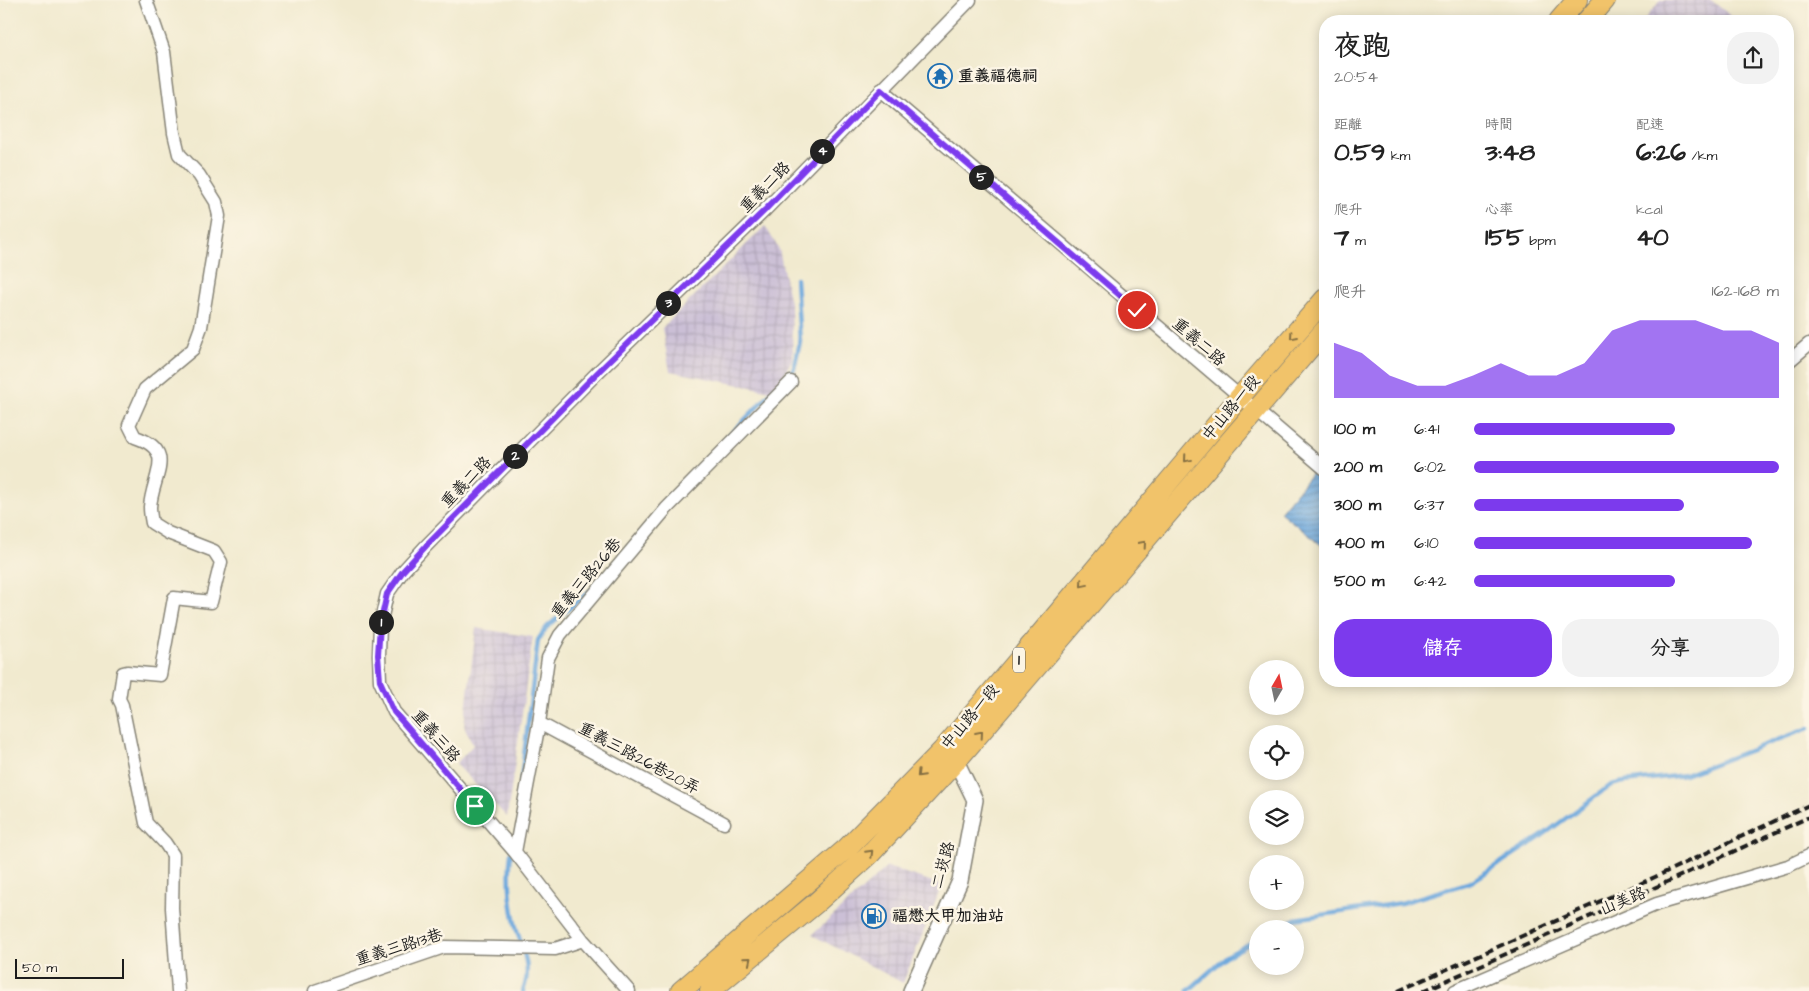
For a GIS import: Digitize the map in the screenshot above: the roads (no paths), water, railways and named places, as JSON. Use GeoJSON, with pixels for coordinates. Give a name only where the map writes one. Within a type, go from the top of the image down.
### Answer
{"type":"FeatureCollection","features":[{"type":"Feature","properties":{"kind":"main road"},"geometry":{"type":"LineString","coordinates":[[1565,15],[1577,0]]}},
{"type":"Feature","properties":{"kind":"main road"},"geometry":{"type":"LineString","coordinates":[[1592,15],[1605,0]]}},
{"type":"Feature","properties":{"kind":"main road","name":"中山路一段"},"geometry":{"type":"LineString","coordinates":[[710,991],[816,903],[870,854],[1239,398],[1319,306]]}},
{"type":"Feature","properties":{"kind":"main road","name":"中山路一段"},"geometry":{"type":"LineString","coordinates":[[681,991],[848,848],[949,756],[1256,412],[1319,337]]}},
{"type":"Feature","properties":{"kind":"street"},"geometry":{"type":"LineString","coordinates":[[146,0],[164,52],[174,133],[179,154],[199,175],[216,202],[219,216],[201,327],[192,349],[145,389],[129,425],[135,437],[147,441],[156,448],[160,463],[150,507],[152,523],[168,533],[214,550],[221,562],[211,602],[174,598],[160,675],[123,673],[119,699],[122,705],[146,823],[165,843],[173,855],[172,908],[178,991]]}},
{"type":"Feature","properties":{"kind":"street"},"geometry":{"type":"LineString","coordinates":[[881,90],[970,0]]}},
{"type":"Feature","properties":{"kind":"street","name":"重義二路"},"geometry":{"type":"LineString","coordinates":[[426,546],[597,373],[765,210],[881,90],[1239,398],[1319,464]]}},
{"type":"Feature","properties":{"kind":"street"},"geometry":{"type":"LineString","coordinates":[[1794,357],[1809,344]]}},
{"type":"Feature","properties":{"kind":"street","name":"重義三路26巷"},"geometry":{"type":"LineString","coordinates":[[515,852],[539,723],[548,658],[560,635],[666,509],[791,382]]}},
{"type":"Feature","properties":{"kind":"street","name":"重義三路"},"geometry":{"type":"LineString","coordinates":[[426,546],[403,571],[387,594],[380,625],[378,655],[380,681],[394,712],[515,852],[583,940],[629,991]]}},
{"type":"Feature","properties":{"kind":"street","name":"重義三路26巷20弄"},"geometry":{"type":"LineString","coordinates":[[539,723],[724,823]]}},
{"type":"Feature","properties":{"kind":"street","name":"二崁路"},"geometry":{"type":"LineString","coordinates":[[911,991],[960,881],[969,833],[974,800],[949,756]]}},
{"type":"Feature","properties":{"kind":"street","name":"山美路"},"geometry":{"type":"LineString","coordinates":[[1455,991],[1657,904],[1788,866],[1809,856]]}},
{"type":"Feature","properties":{"kind":"street","name":"重義三路13巷"},"geometry":{"type":"LineString","coordinates":[[314,991],[444,947],[555,949],[583,940]]}},
{"type":"Feature","properties":{"kind":"water"},"geometry":{"type":"Polygon","coordinates":[[[1312,473],[1319,479],[1319,543],[1280,512],[1312,473]]]}},
{"type":"Feature","properties":{"kind":"waterway"},"geometry":{"type":"LineString","coordinates":[[724,441],[794,369],[800,342],[796,279]]}},
{"type":"Feature","properties":{"kind":"waterway"},"geometry":{"type":"LineString","coordinates":[[518,806],[538,640],[547,627],[591,590]]}},
{"type":"Feature","properties":{"kind":"waterway"},"geometry":{"type":"LineString","coordinates":[[1293,920],[1401,903],[1471,882],[1539,838],[1611,785],[1685,775],[1809,728]]}},
{"type":"Feature","properties":{"kind":"waterway"},"geometry":{"type":"LineString","coordinates":[[511,853],[512,906],[525,957],[527,973],[523,991]]}},
{"type":"Feature","properties":{"kind":"waterway"},"geometry":{"type":"LineString","coordinates":[[1188,991],[1227,956],[1249,944]]}},
{"type":"Feature","properties":{"kind":"railway"},"geometry":{"type":"LineString","coordinates":[[1398,991],[1655,877],[1809,805]]}},
{"type":"Feature","properties":{"kind":"railway"},"geometry":{"type":"LineString","coordinates":[[1423,991],[1809,817]]}},
{"type":"Feature","properties":{"kind":"place","name":"重義福德祠"},"geometry":{"type":"Point","coordinates":[940,76]}},
{"type":"Feature","properties":{"kind":"place","name":"福懋大甲加油站"},"geometry":{"type":"Point","coordinates":[874,916]}}]}
